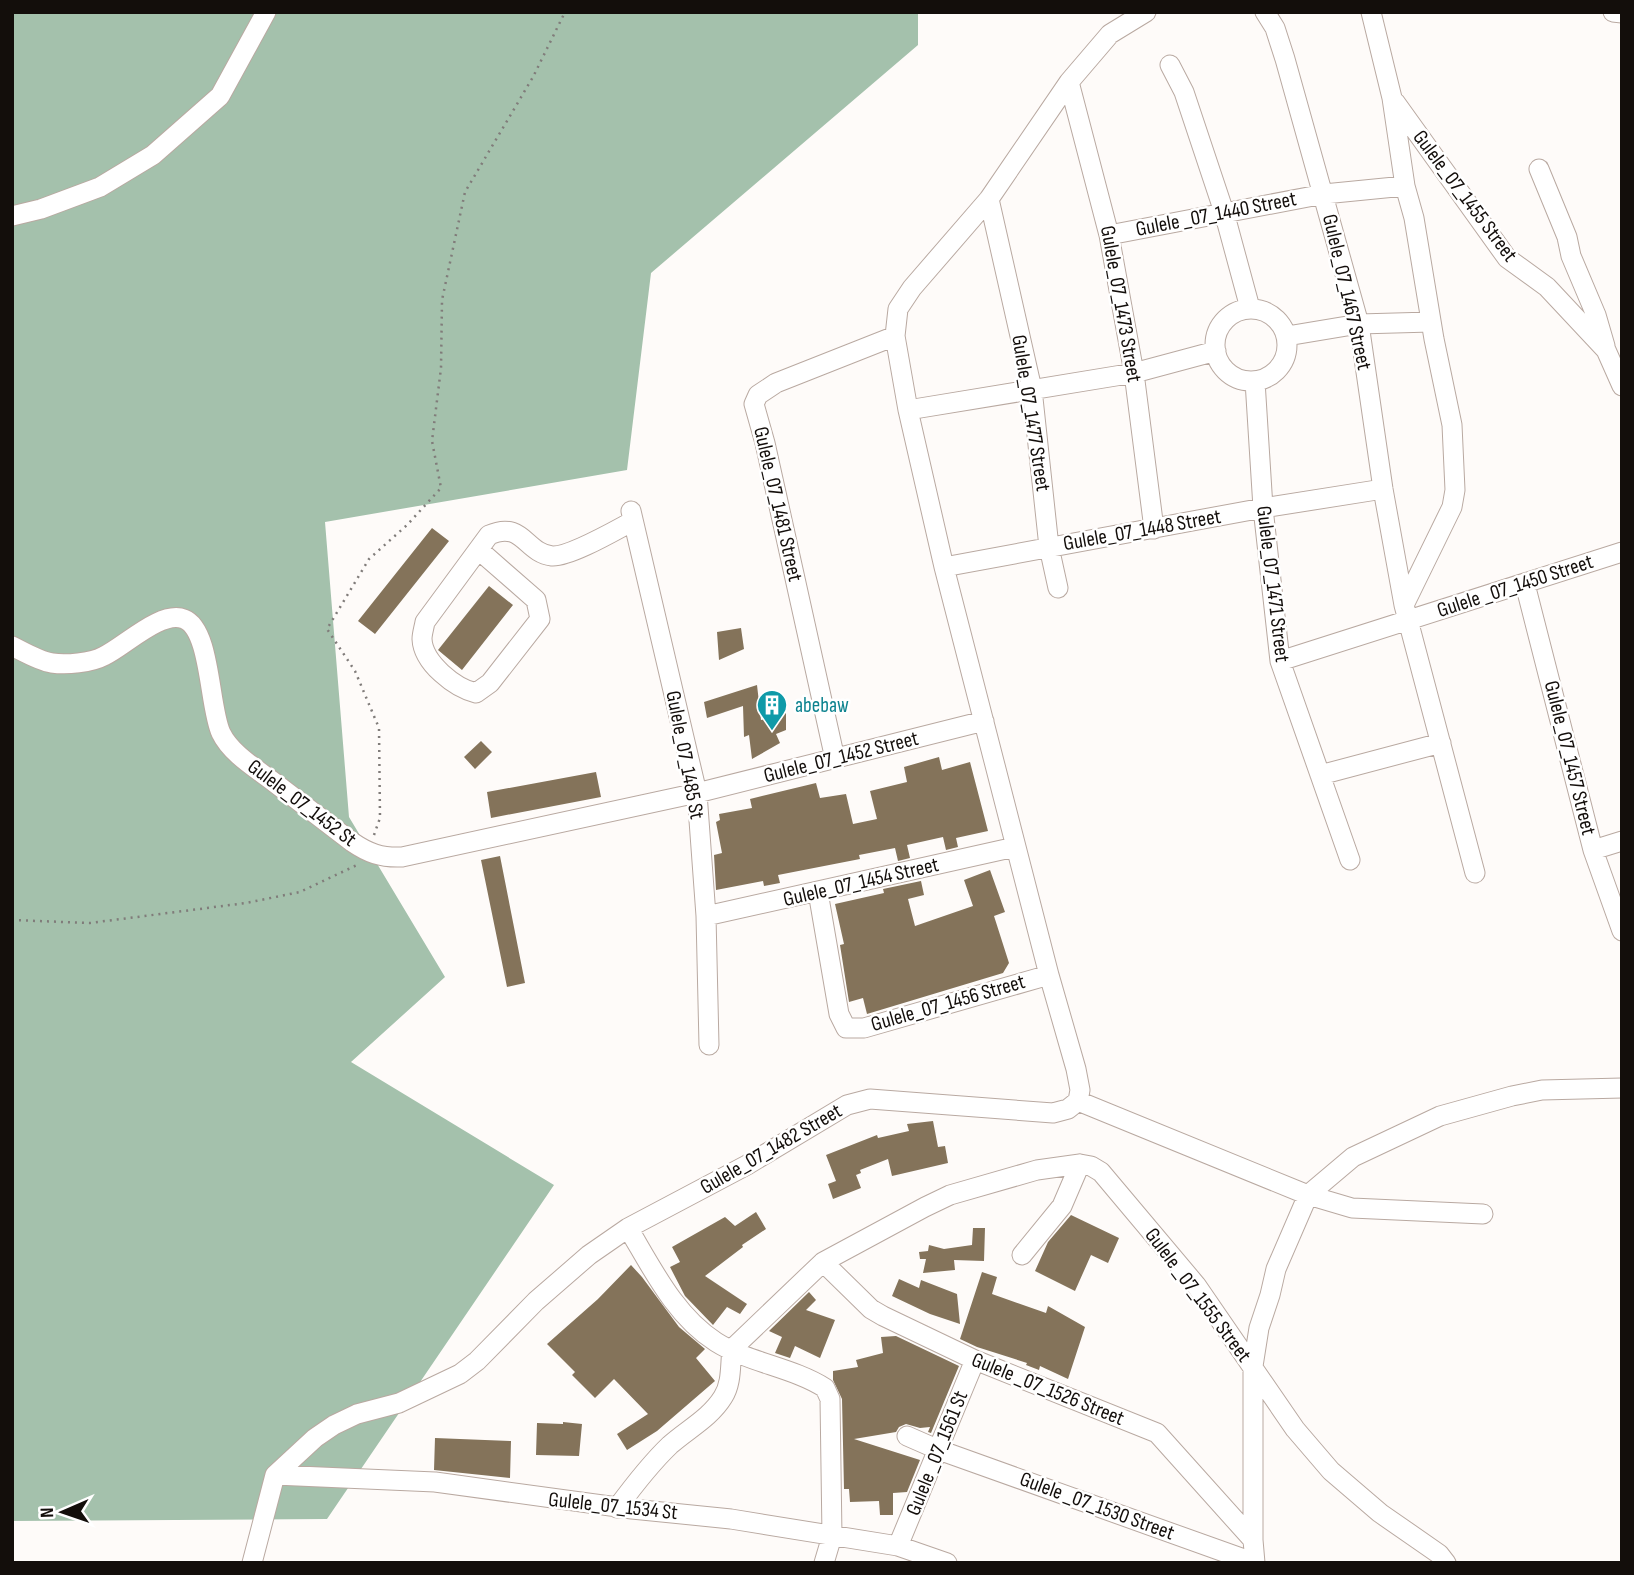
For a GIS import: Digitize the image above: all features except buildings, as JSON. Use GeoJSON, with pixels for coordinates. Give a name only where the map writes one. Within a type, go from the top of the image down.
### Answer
{"type":"FeatureCollection","features":[{"type":"Feature","properties":{"kind":"street"},"geometry":{"type":"LineString","coordinates":[[12,216],[41,209],[100,187],[153,155],[220,96],[266,12]]}},
{"type":"Feature","properties":{"kind":"street"},"geometry":{"type":"LineString","coordinates":[[1146,12],[1110,34],[1069,82],[989,199],[912,288],[898,309],[895,335],[908,410],[944,566],[1015,846],[1076,1069],[1079,1101],[1308,1195],[1352,1208],[1483,1214]]}},
{"type":"Feature","properties":{"kind":"street","name":"Gulele_07_1467 Street"},"geometry":{"type":"LineString","coordinates":[[1265,12],[1279,38],[1359,324],[1383,489],[1406,612],[1475,873]]}},
{"type":"Feature","properties":{"kind":"street"},"geometry":{"type":"LineString","coordinates":[[1371,12],[1392,98],[1405,186],[1415,218],[1452,425],[1455,491],[1452,507],[1406,612]]}},
{"type":"Feature","properties":{"kind":"street"},"geometry":{"type":"LineString","coordinates":[[1613,12],[1622,13]]}},
{"type":"Feature","properties":{"kind":"street"},"geometry":{"type":"LineString","coordinates":[[1170,65],[1184,92],[1224,212],[1250,308]]}},
{"type":"Feature","properties":{"kind":"street","name":"Gulele_07_1473 Street"},"geometry":{"type":"LineString","coordinates":[[1069,82],[1109,235],[1134,373],[1154,529]]}},
{"type":"Feature","properties":{"kind":"street","name":"Gulele_07_1455 Street"},"geometry":{"type":"LineString","coordinates":[[1392,98],[1507,258],[1546,288],[1606,350],[1622,386]]}},
{"type":"Feature","properties":{"kind":"street"},"geometry":{"type":"LineString","coordinates":[[1539,169],[1596,315],[1606,350]]}},
{"type":"Feature","properties":{"kind":"street","name":"Gulele _07_1440 Street"},"geometry":{"type":"LineString","coordinates":[[1109,235],[1324,194],[1405,186]]}},
{"type":"Feature","properties":{"kind":"street","name":"Gulele_07_1477 Street"},"geometry":{"type":"LineString","coordinates":[[989,199],[1032,389],[1049,547],[1058,588]]}},
{"type":"Feature","properties":{"kind":"street"},"geometry":{"type":"LineString","coordinates":[[1250,308],[1273,315],[1282,324],[1287,336],[1284,360],[1277,370],[1267,378],[1255,381],[1233,376],[1224,368],[1216,351],[1216,336],[1221,325],[1238,311],[1250,308]]}},
{"type":"Feature","properties":{"kind":"street"},"geometry":{"type":"LineString","coordinates":[[1287,336],[1359,324],[1432,322]]}},
{"type":"Feature","properties":{"kind":"street","name":"Gulele_07_1481 Street"},"geometry":{"type":"LineString","coordinates":[[835,759],[754,404],[758,395],[776,383],[895,335]]}},
{"type":"Feature","properties":{"kind":"street"},"geometry":{"type":"LineString","coordinates":[[908,410],[1134,373],[1216,351]]}},
{"type":"Feature","properties":{"kind":"street","name":"Gulele_07_1471 Street"},"geometry":{"type":"LineString","coordinates":[[1255,381],[1263,508],[1280,661],[1350,860]]}},
{"type":"Feature","properties":{"kind":"street","name":"Gulele_07_1448 Street"},"geometry":{"type":"LineString","coordinates":[[944,566],[1383,489]]}},
{"type":"Feature","properties":{"kind":"street","name":"Gulele_07_1485 St"},"geometry":{"type":"LineString","coordinates":[[480,551],[489,536],[500,530],[515,532],[540,552],[553,556],[568,553],[632,516],[697,793],[706,916],[709,1045]]}},
{"type":"Feature","properties":{"kind":"street"},"geometry":{"type":"LineString","coordinates":[[480,551],[536,600],[540,619],[490,683],[476,693],[457,687],[438,668],[426,654],[422,639],[425,622],[480,551]]}},
{"type":"Feature","properties":{"kind":"street","name":"Gulele _07_1450 Street"},"geometry":{"type":"LineString","coordinates":[[1280,661],[1406,612],[1525,583],[1622,552]]}},
{"type":"Feature","properties":{"kind":"street","name":"Gulele_07_1457 Street"},"geometry":{"type":"LineString","coordinates":[[1525,583],[1594,850],[1622,931]]}},
{"type":"Feature","properties":{"kind":"street","name":"Gulele_07_1452 St"},"geometry":{"type":"LineString","coordinates":[[12,646],[51,663],[77,662],[102,658],[158,621],[171,617],[186,619],[195,628],[202,644],[214,716],[222,736],[239,755],[368,853],[387,858],[697,793]]}},
{"type":"Feature","properties":{"kind":"street","name":"Gulele_07_1452 Street"},"geometry":{"type":"LineString","coordinates":[[697,793],[984,721]]}},
{"type":"Feature","properties":{"kind":"street"},"geometry":{"type":"LineString","coordinates":[[1320,775],[1441,743]]}},
{"type":"Feature","properties":{"kind":"street"},"geometry":{"type":"LineString","coordinates":[[1594,850],[1622,841]]}},
{"type":"Feature","properties":{"kind":"street","name":"Gulele_07_1454 Street"},"geometry":{"type":"LineString","coordinates":[[706,916],[1015,846]]}},
{"type":"Feature","properties":{"kind":"street","name":"Gulele_07_1456 Street"},"geometry":{"type":"LineString","coordinates":[[818,892],[839,1014],[846,1028],[864,1028],[1049,975]]}},
{"type":"Feature","properties":{"kind":"street"},"geometry":{"type":"LineString","coordinates":[[1446,1563],[1439,1554],[1380,1513],[1331,1471],[1295,1429],[1253,1366],[1259,1328],[1276,1269],[1308,1195],[1353,1157],[1440,1116],[1512,1096],[1542,1090],[1622,1088]]}},
{"type":"Feature","properties":{"kind":"street","name":"Gulele_07_1482 Street"},"geometry":{"type":"LineString","coordinates":[[275,1475],[315,1438],[334,1425],[357,1414],[399,1403],[460,1374],[477,1361],[536,1301],[589,1255],[628,1228],[747,1165],[847,1105],[870,1099],[1053,1113],[1068,1109],[1079,1101]]}},
{"type":"Feature","properties":{"kind":"street"},"geometry":{"type":"LineString","coordinates":[[1022,1255],[1062,1206],[1080,1164]]}},
{"type":"Feature","properties":{"kind":"street"},"geometry":{"type":"LineString","coordinates":[[617,1508],[646,1469],[673,1443],[709,1415],[724,1396],[731,1377],[732,1349],[823,1262],[950,1195],[1037,1170],[1080,1164]]}},
{"type":"Feature","properties":{"kind":"street","name":"Gulele _07_1555 Street"},"geometry":{"type":"LineString","coordinates":[[1080,1164],[1101,1172],[1119,1192],[1196,1285],[1253,1366],[1252,1540],[1255,1563]]}},
{"type":"Feature","properties":{"kind":"street"},"geometry":{"type":"LineString","coordinates":[[628,1228],[666,1292],[696,1326],[717,1343],[825,1388],[830,1399],[832,1536],[824,1563]]}},
{"type":"Feature","properties":{"kind":"street","name":"Gulele _07_1526 Street"},"geometry":{"type":"LineString","coordinates":[[823,1262],[871,1309],[975,1360],[1157,1433],[1252,1540]]}},
{"type":"Feature","properties":{"kind":"street","name":"Gulele _07_1561 St"},"geometry":{"type":"LineString","coordinates":[[898,1546],[975,1360]]}},
{"type":"Feature","properties":{"kind":"street","name":"Gulele _07_1530 Street"},"geometry":{"type":"LineString","coordinates":[[907,1436],[939,1450],[1255,1563]]}},
{"type":"Feature","properties":{"kind":"street"},"geometry":{"type":"LineString","coordinates":[[252,1563],[275,1475]]}},
{"type":"Feature","properties":{"kind":"street","name":"Gulele_07_1534 St"},"geometry":{"type":"LineString","coordinates":[[275,1475],[435,1482],[617,1508],[731,1518],[898,1546],[947,1563]]}},
{"type":"Feature","properties":{"kind":"path"},"geometry":{"type":"LineString","coordinates":[[12,920],[90,923],[246,903],[300,892],[356,866],[368,853],[380,818],[379,728],[355,671],[327,629],[369,559],[408,525],[441,488],[432,441],[441,368],[442,300],[465,192],[533,77],[565,12]]}},
{"type":"Feature","properties":{"kind":"green space"},"geometry":{"type":"Polygon","coordinates":[[[12,12],[918,12],[918,45],[651,273],[627,470],[325,522],[349,817],[445,977],[351,1062],[554,1185],[327,1519],[12,1521],[12,12]]]}},
{"type":"Feature","properties":{"kind":"place","name":"abebaw"},"geometry":{"type":"Point","coordinates":[772,732]}}]}
